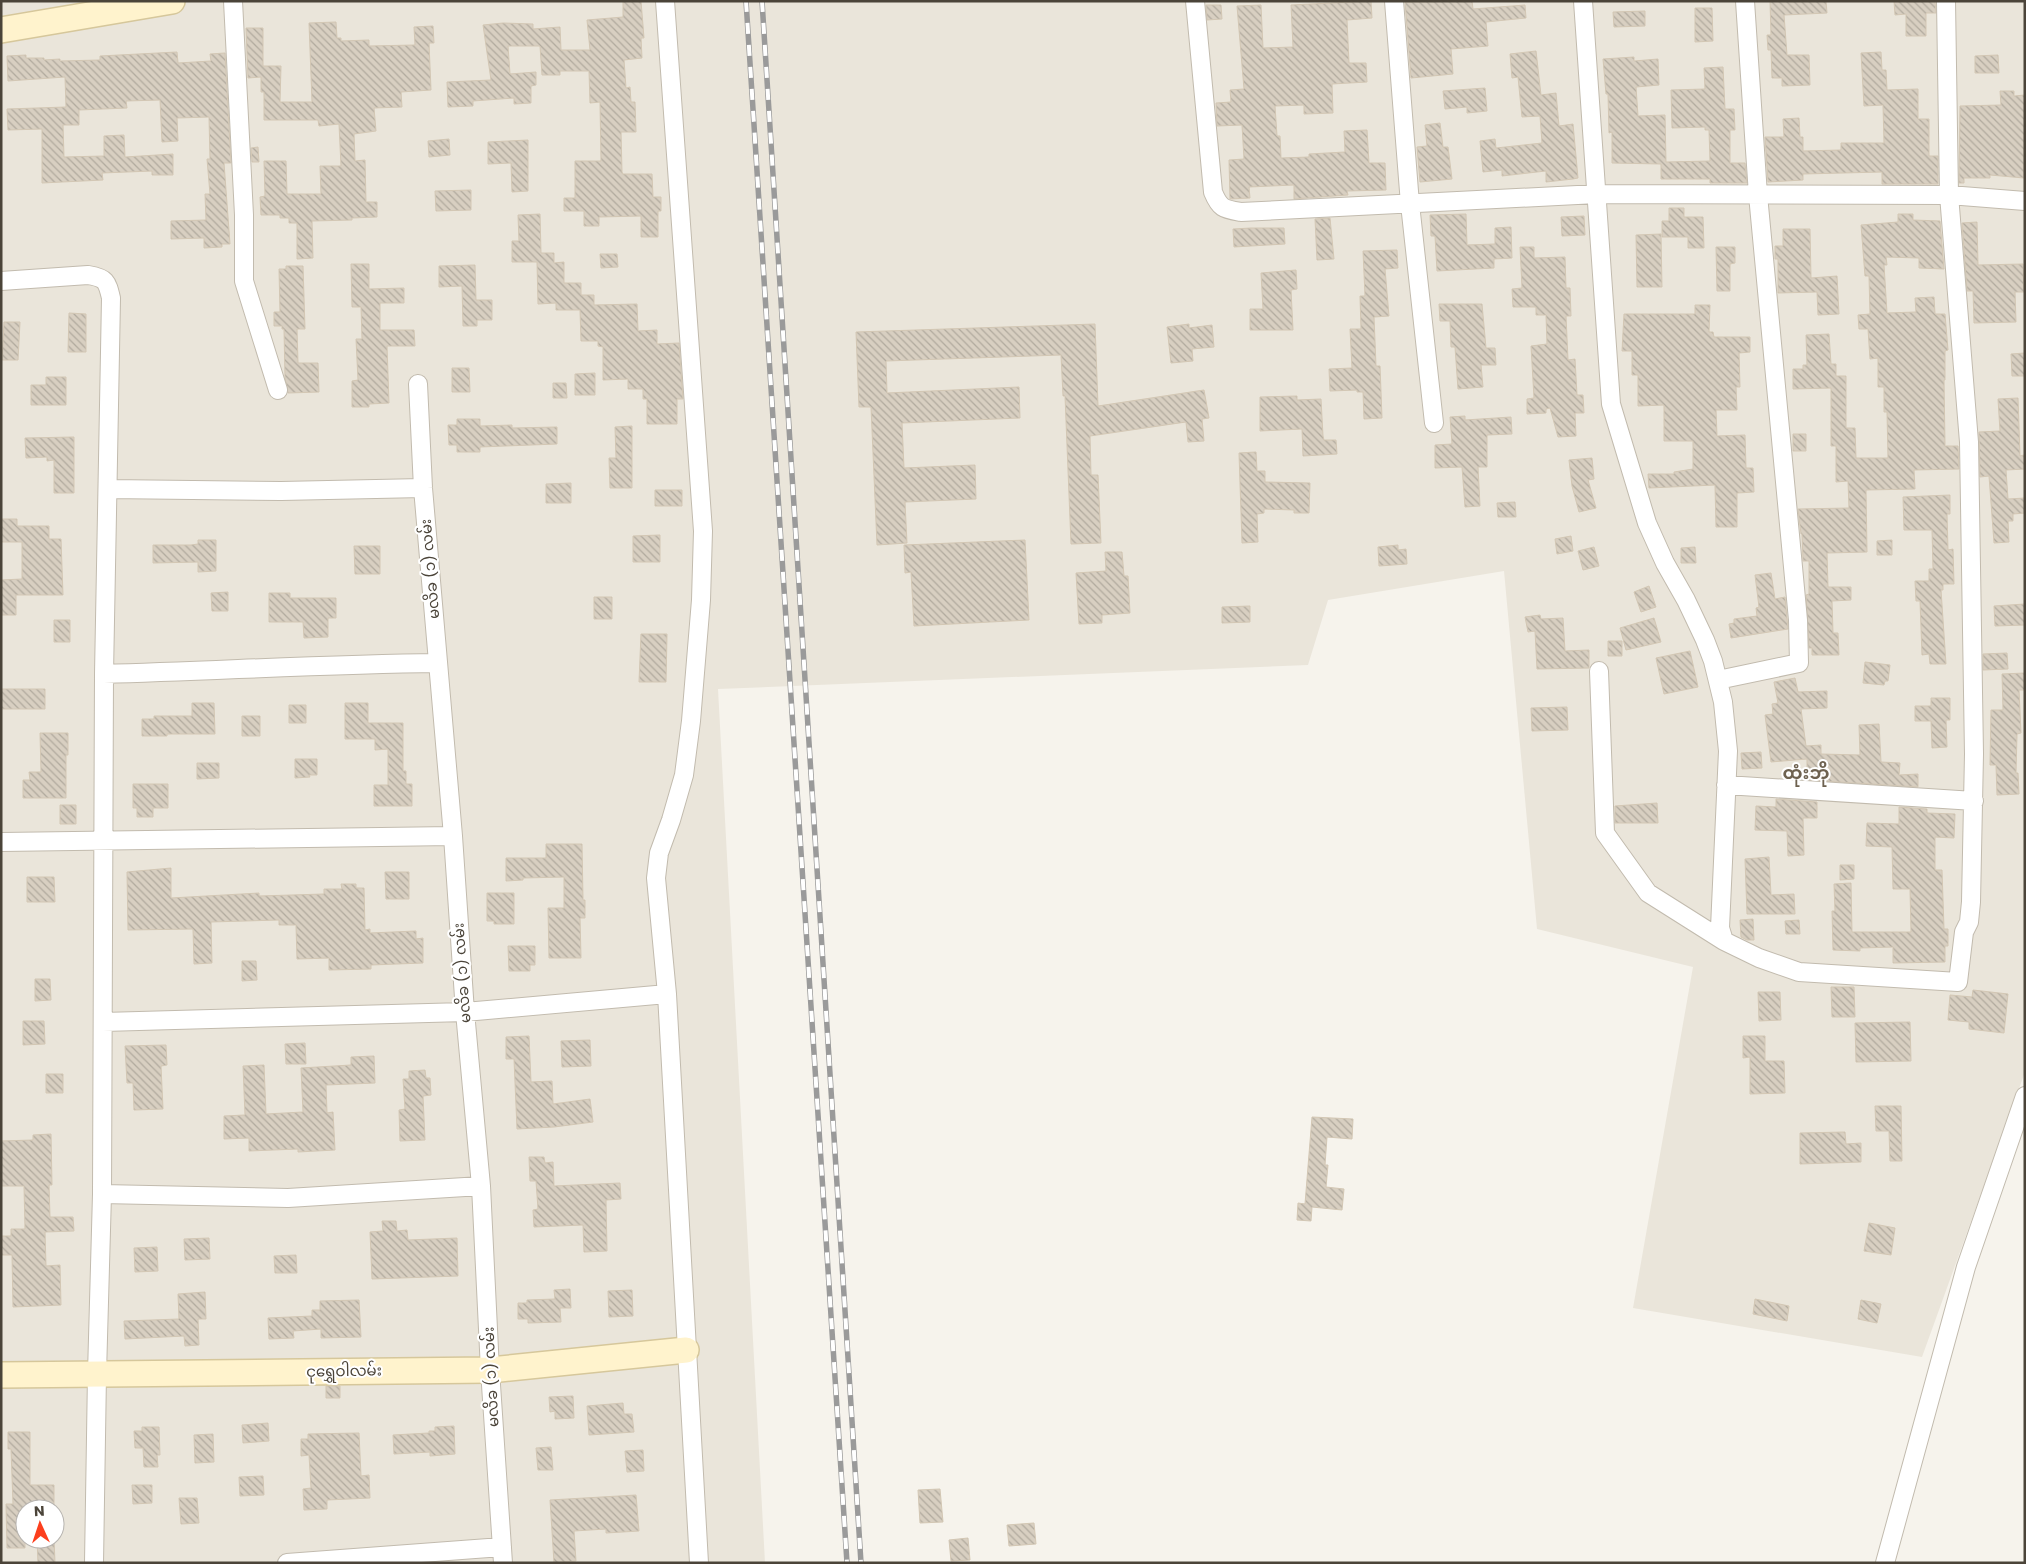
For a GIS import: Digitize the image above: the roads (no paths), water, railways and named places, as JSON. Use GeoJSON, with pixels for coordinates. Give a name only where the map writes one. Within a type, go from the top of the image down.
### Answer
{"type":"FeatureCollection","features":[{"type":"Feature","properties":{"kind":"street"},"geometry":{"type":"LineString","coordinates":[[1,30],[172,1]]}},
{"type":"Feature","properties":{"kind":"street"},"geometry":{"type":"LineString","coordinates":[[233,1],[244,214],[244,281],[278,390]]}},
{"type":"Feature","properties":{"kind":"street"},"geometry":{"type":"LineString","coordinates":[[665,1],[703,531],[701,600],[690,730],[684,775],[659,853],[656,878],[667,994],[699,1563]]}},
{"type":"Feature","properties":{"kind":"street"},"geometry":{"type":"LineString","coordinates":[[1196,1],[1214,192],[1218,204],[1225,209],[1241,212],[1597,194],[1949,195],[2025,200]]}},
{"type":"Feature","properties":{"kind":"street"},"geometry":{"type":"LineString","coordinates":[[1394,1],[1410,204],[1434,423]]}},
{"type":"Feature","properties":{"kind":"street"},"geometry":{"type":"LineString","coordinates":[[1583,1],[1611,404],[1647,523],[1714,661],[1722,702],[1728,751],[1720,928],[1724,941]]}},
{"type":"Feature","properties":{"kind":"street"},"geometry":{"type":"LineString","coordinates":[[1718,680],[1799,664],[1798,620],[1758,194],[1745,1]]}},
{"type":"Feature","properties":{"kind":"street"},"geometry":{"type":"LineString","coordinates":[[1599,671],[1605,833],[1648,893],[1724,941],[1759,958],[1798,972],[1958,982],[1964,932],[1969,922],[1971,902],[1974,754],[1969,442],[1949,195],[1946,1]]}},
{"type":"Feature","properties":{"kind":"street"},"geometry":{"type":"LineString","coordinates":[[1,281],[88,275],[102,277],[108,285],[111,298],[104,674],[105,841],[102,1194],[94,1563]]}},
{"type":"Feature","properties":{"kind":"street","name":"မလိခ (၁) လမ်း"},"geometry":{"type":"LineString","coordinates":[[418,384],[424,488],[453,836],[464,1012],[481,1186],[502,1555]]}},
{"type":"Feature","properties":{"kind":"street"},"geometry":{"type":"LineString","coordinates":[[108,489],[281,491],[424,488]]}},
{"type":"Feature","properties":{"kind":"street"},"geometry":{"type":"LineString","coordinates":[[104,674],[244,670],[323,664],[438,663]]}},
{"type":"Feature","properties":{"kind":"street"},"geometry":{"type":"LineString","coordinates":[[1726,785],[1974,801]]}},
{"type":"Feature","properties":{"kind":"street"},"geometry":{"type":"LineString","coordinates":[[1,842],[453,836]]}},
{"type":"Feature","properties":{"kind":"street"},"geometry":{"type":"LineString","coordinates":[[103,1022],[464,1012],[667,994]]}},
{"type":"Feature","properties":{"kind":"street"},"geometry":{"type":"LineString","coordinates":[[1885,1563],[1966,1267],[2025,1096]]}},
{"type":"Feature","properties":{"kind":"street"},"geometry":{"type":"LineString","coordinates":[[102,1194],[288,1198],[481,1186]]}},
{"type":"Feature","properties":{"kind":"street","name":"ငုရွှေဝါလမ်း"},"geometry":{"type":"LineString","coordinates":[[1,1375],[490,1370],[686,1350]]}},
{"type":"Feature","properties":{"kind":"street"},"geometry":{"type":"LineString","coordinates":[[287,1563],[502,1555]]}},
{"type":"Feature","properties":{"kind":"railway"},"geometry":{"type":"LineString","coordinates":[[746,1],[847,1563]]}},
{"type":"Feature","properties":{"kind":"railway"},"geometry":{"type":"LineString","coordinates":[[762,1],[861,1563]]}},
{"type":"Feature","properties":{"kind":"district","name":"ထုံးဘို"},"geometry":{"type":"Point","coordinates":[1806,773]}}]}
